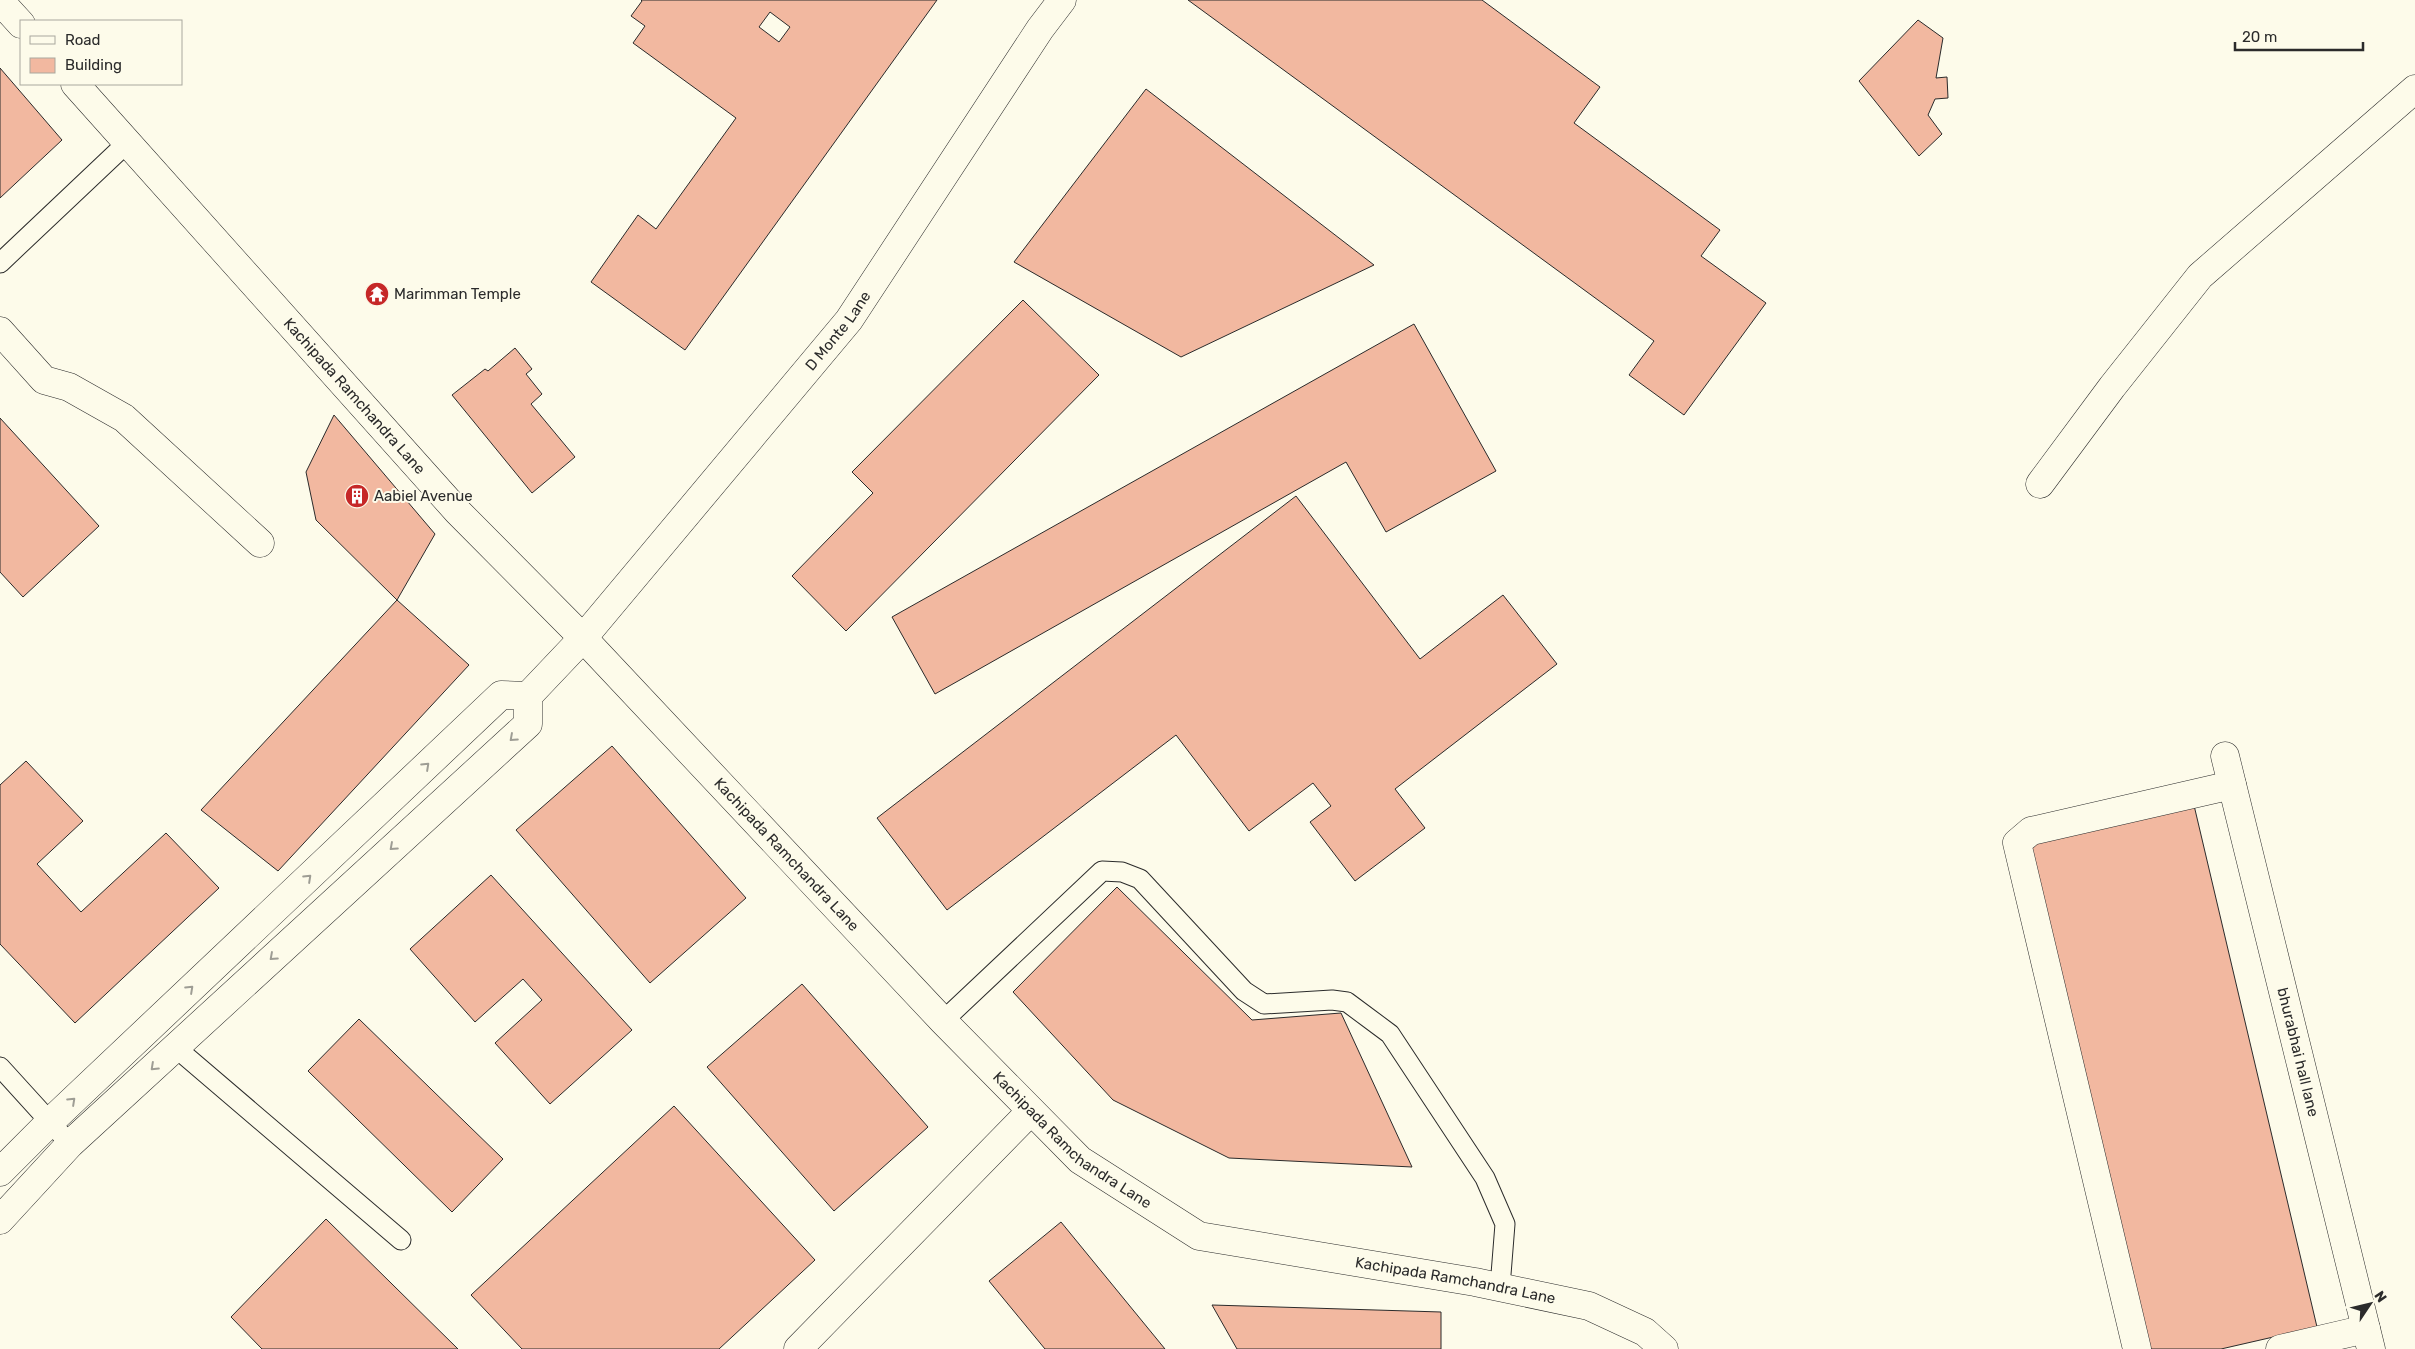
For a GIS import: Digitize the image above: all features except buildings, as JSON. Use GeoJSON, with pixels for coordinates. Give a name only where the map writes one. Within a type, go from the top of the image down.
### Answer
{"type":"FeatureCollection","features":[{"type":"Feature","properties":{"kind":"street","name":"D Monte Lane"},"geometry":{"type":"LineString","coordinates":[[528,696],[583,638],[849,320],[1040,29],[1062,0]]}},
{"type":"Feature","properties":{"kind":"street"},"geometry":{"type":"LineString","coordinates":[[0,1],[20,23]]}},
{"type":"Feature","properties":{"kind":"street","name":"Kachipada Ramchandra Lane"},"geometry":{"type":"LineString","coordinates":[[76,85],[458,512],[583,638],[943,1021],[1080,1160],[1200,1236],[1500,1287],[1589,1306],[1645,1332],[1664,1349]]}},
{"type":"Feature","properties":{"kind":"street"},"geometry":{"type":"LineString","coordinates":[[2040,484],[2112,387],[2200,276],[2415,89]]}},
{"type":"Feature","properties":{"kind":"street"},"geometry":{"type":"LineString","coordinates":[[0,331],[44,380],[69,387],[124,418],[260,543]]}},
{"type":"Feature","properties":{"kind":"street"},"geometry":{"type":"LineString","coordinates":[[0,1172],[50,1122],[501,694],[528,696],[528,724],[70,1144],[0,1220]]}},
{"type":"Feature","properties":{"kind":"street","name":"bhurabhai hall lane"},"geometry":{"type":"LineString","coordinates":[[2225,756],[2369,1339]]}},
{"type":"Feature","properties":{"kind":"street"},"geometry":{"type":"LineString","coordinates":[[2137,1349],[2017,843],[2031,831],[2232,785]]}},
{"type":"Feature","properties":{"kind":"street"},"geometry":{"type":"LineString","coordinates":[[798,1349],[1031,1111]]}},
{"type":"Feature","properties":{"kind":"street"},"geometry":{"type":"LineString","coordinates":[[2280,1349],[2369,1339]]}},
{"type":"Feature","properties":{"kind":"lane"},"geometry":{"type":"LineString","coordinates":[[0,263],[128,142]]}},
{"type":"Feature","properties":{"kind":"lane"},"geometry":{"type":"LineString","coordinates":[[943,1021],[1102,872],[1122,872],[1140,879],[1244,991],[1264,1004],[1332,1000],[1347,1002],[1390,1034],[1485,1178],[1505,1224],[1500,1287]]}},
{"type":"Feature","properties":{"kind":"lane"},"geometry":{"type":"LineString","coordinates":[[175,1047],[401,1240]]}},
{"type":"Feature","properties":{"kind":"lane"},"geometry":{"type":"LineString","coordinates":[[0,1067],[70,1144]]}},
{"type":"Feature","properties":{"kind":"place","name":"Marimman Temple"},"geometry":{"type":"Point","coordinates":[377,294]}},
{"type":"Feature","properties":{"kind":"place","name":"Aabiel Avenue"},"geometry":{"type":"Point","coordinates":[357,496]}}]}
